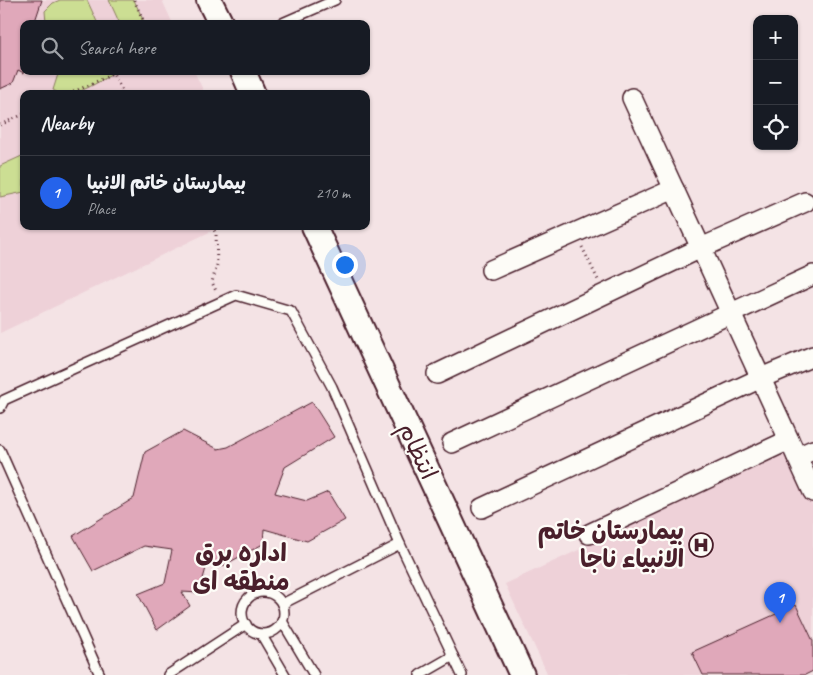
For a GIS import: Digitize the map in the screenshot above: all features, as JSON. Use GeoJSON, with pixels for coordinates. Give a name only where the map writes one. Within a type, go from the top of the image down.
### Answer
{"type":"FeatureCollection","features":[{"type":"Feature","properties":{"kind":"street"},"geometry":{"type":"LineString","coordinates":[[209,0],[218,20]]}},
{"type":"Feature","properties":{"kind":"street"},"geometry":{"type":"LineString","coordinates":[[245,75],[251,90]]}},
{"type":"Feature","properties":{"kind":"street"},"geometry":{"type":"LineString","coordinates":[[632,98],[789,440],[805,454],[813,492]]}},
{"type":"Feature","properties":{"kind":"street"},"geometry":{"type":"LineString","coordinates":[[491,270],[674,189]]}},
{"type":"Feature","properties":{"kind":"street"},"geometry":{"type":"LineString","coordinates":[[437,374],[701,248],[804,202]]}},
{"type":"Feature","properties":{"kind":"street","name":"انتظام"},"geometry":{"type":"LineString","coordinates":[[316,230],[522,675]]}},
{"type":"Feature","properties":{"kind":"street"},"geometry":{"type":"LineString","coordinates":[[452,442],[813,275]]}},
{"type":"Feature","properties":{"kind":"street"},"geometry":{"type":"LineString","coordinates":[[482,508],[761,378],[813,356]]}},
{"type":"Feature","properties":{"kind":"street"},"geometry":{"type":"LineString","coordinates":[[589,534],[789,440]]}},
{"type":"Feature","properties":{"kind":"lane"},"geometry":{"type":"LineString","coordinates":[[289,20],[335,0]]}},
{"type":"Feature","properties":{"kind":"lane"},"geometry":{"type":"LineString","coordinates":[[0,408],[4,400],[236,295],[291,311],[332,387],[400,544],[462,675]]}},
{"type":"Feature","properties":{"kind":"lane"},"geometry":{"type":"LineString","coordinates":[[0,450],[100,675]]}},
{"type":"Feature","properties":{"kind":"lane"},"geometry":{"type":"LineString","coordinates":[[282,604],[400,544]]}},
{"type":"Feature","properties":{"kind":"lane"},"geometry":{"type":"LineString","coordinates":[[261,634],[276,629],[282,621],[284,611],[282,604],[273,594],[267,592],[253,595],[248,599],[242,611],[243,618],[250,629],[261,634],[285,675]]}},
{"type":"Feature","properties":{"kind":"lane"},"geometry":{"type":"LineString","coordinates":[[282,621],[314,675]]}},
{"type":"Feature","properties":{"kind":"lane"},"geometry":{"type":"LineString","coordinates":[[168,675],[246,624]]}},
{"type":"Feature","properties":{"kind":"lane"},"geometry":{"type":"LineString","coordinates":[[420,675],[453,656]]}},
{"type":"Feature","properties":{"kind":"path"},"geometry":{"type":"LineString","coordinates":[[134,0],[143,20]]}},
{"type":"Feature","properties":{"kind":"path"},"geometry":{"type":"LineString","coordinates":[[78,90],[110,75]]}},
{"type":"Feature","properties":{"kind":"path"},"geometry":{"type":"LineString","coordinates":[[115,75],[122,90]]}},
{"type":"Feature","properties":{"kind":"path"},"geometry":{"type":"LineString","coordinates":[[0,125],[20,116]]}},
{"type":"Feature","properties":{"kind":"path"},"geometry":{"type":"LineString","coordinates":[[214,230],[216,234],[217,265],[212,282],[221,302]]}},
{"type":"Feature","properties":{"kind":"path"},"geometry":{"type":"LineString","coordinates":[[576,232],[604,294]]}},
{"type":"Feature","properties":{"kind":"shaded area"},"geometry":{"type":"Polygon","coordinates":[[[0,0],[162,0],[171,20],[20,20],[20,75],[196,75],[203,90],[20,90],[20,230],[214,230],[0,333],[0,0]]]}},
{"type":"Feature","properties":{"kind":"shaded area","name":"بیمارستان خاتم الانبیاء ناجا"},"geometry":{"type":"Polygon","coordinates":[[[788,453],[813,506],[813,671],[805,675],[548,675],[505,584],[788,453]]]}},
{"type":"Feature","properties":{"kind":"green space"},"geometry":{"type":"Polygon","coordinates":[[[60,0],[87,0],[96,20],[46,20],[45,11],[53,3],[60,0]]]}},
{"type":"Feature","properties":{"kind":"green space"},"geometry":{"type":"Polygon","coordinates":[[[109,0],[134,0],[143,20],[118,20],[109,0]]]}},
{"type":"Feature","properties":{"kind":"green space"},"geometry":{"type":"Polygon","coordinates":[[[58,75],[111,75],[82,90],[53,90],[58,75]]]}},
{"type":"Feature","properties":{"kind":"green space"},"geometry":{"type":"Polygon","coordinates":[[[20,157],[20,193],[0,197],[0,166],[20,157]]]}},
{"type":"Feature","properties":{"kind":"building"},"geometry":{"type":"Polygon","coordinates":[[[0,0],[42,0],[35,20],[20,20],[20,71],[18,70],[13,83],[0,89],[0,0]]]}},
{"type":"Feature","properties":{"kind":"building"},"geometry":{"type":"Polygon","coordinates":[[[312,402],[334,437],[285,467],[275,493],[307,501],[328,492],[345,520],[307,541],[264,529],[263,544],[219,568],[208,561],[199,593],[182,592],[190,606],[157,630],[138,594],[165,583],[172,550],[144,546],[93,571],[73,536],[134,498],[145,452],[183,431],[218,449],[228,447],[312,402]]]}},
{"type":"Feature","properties":{"kind":"building"},"geometry":{"type":"Polygon","coordinates":[[[796,605],[813,641],[813,671],[805,675],[703,675],[692,652],[796,605]]]}},
{"type":"Feature","properties":{"kind":"place","name":"بیمارستان خاتم الانبیاء ناجا"},"geometry":{"type":"Point","coordinates":[701,545]}},
{"type":"Feature","properties":{"kind":"place","name":"بیمارستان خاتم الانبیا"},"geometry":{"type":"Point","coordinates":[780,623]}},
{"type":"Feature","properties":{"kind":"district","name":"اداره برق منطقه ای"},"geometry":{"type":"Point","coordinates":[241,568]}}]}
